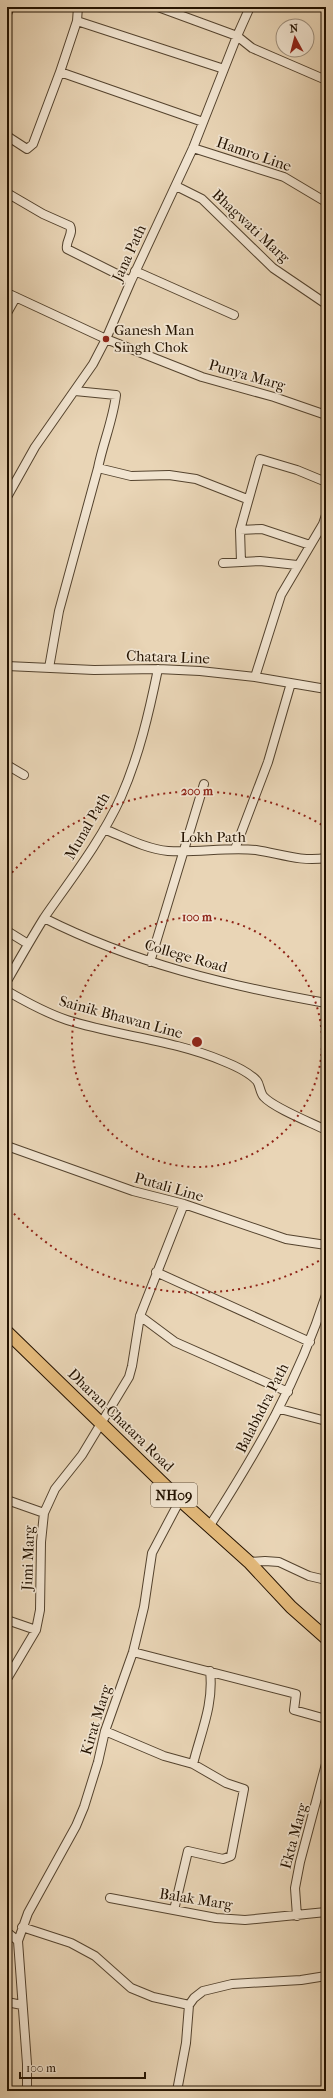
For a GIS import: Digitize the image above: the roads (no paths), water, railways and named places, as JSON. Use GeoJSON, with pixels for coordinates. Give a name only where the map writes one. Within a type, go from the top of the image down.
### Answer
{"type":"FeatureCollection","features":[{"type":"Feature","properties":{"kind":"main road","name":"Dharan-Chatara Road"},"geometry":{"type":"LineString","coordinates":[[7,1332],[180,1500],[249,1562]]}},
{"type":"Feature","properties":{"kind":"main road","name":"NH09"},"geometry":{"type":"LineString","coordinates":[[249,1562],[291,1607],[326,1638]]}},
{"type":"Feature","properties":{"kind":"street"},"geometry":{"type":"LineString","coordinates":[[7,14],[10,7]]}},
{"type":"Feature","properties":{"kind":"street"},"geometry":{"type":"LineString","coordinates":[[7,136],[27,149],[33,144],[77,21],[78,7]]}},
{"type":"Feature","properties":{"kind":"street"},"geometry":{"type":"LineString","coordinates":[[158,7],[171,9],[237,36],[252,48],[326,80]]}},
{"type":"Feature","properties":{"kind":"street","name":"Jana Path"},"geometry":{"type":"LineString","coordinates":[[7,497],[35,447],[93,364],[106,340],[135,271],[193,148],[224,68],[250,7]]}},
{"type":"Feature","properties":{"kind":"street"},"geometry":{"type":"LineString","coordinates":[[77,21],[224,68]]}},
{"type":"Feature","properties":{"kind":"street"},"geometry":{"type":"LineString","coordinates":[[60,72],[203,122]]}},
{"type":"Feature","properties":{"kind":"street","name":"Hamro Line"},"geometry":{"type":"LineString","coordinates":[[193,148],[284,177],[326,202]]}},
{"type":"Feature","properties":{"kind":"street","name":"Bhagwati Marg"},"geometry":{"type":"LineString","coordinates":[[176,186],[202,199],[273,268],[326,304]]}},
{"type":"Feature","properties":{"kind":"street"},"geometry":{"type":"LineString","coordinates":[[7,193],[43,214],[70,226],[72,231],[67,249],[131,280]]}},
{"type":"Feature","properties":{"kind":"street"},"geometry":{"type":"LineString","coordinates":[[135,271],[234,315]]}},
{"type":"Feature","properties":{"kind":"street","name":"Punya Marg"},"geometry":{"type":"LineString","coordinates":[[7,293],[106,340],[202,377],[274,397],[326,415]]}},
{"type":"Feature","properties":{"kind":"street"},"geometry":{"type":"LineString","coordinates":[[7,313],[16,297]]}},
{"type":"Feature","properties":{"kind":"street"},"geometry":{"type":"LineString","coordinates":[[49,668],[59,611],[103,445],[113,415],[116,395],[75,390]]}},
{"type":"Feature","properties":{"kind":"street"},"geometry":{"type":"LineString","coordinates":[[241,562],[240,530],[247,499],[260,459],[297,470],[326,482]]}},
{"type":"Feature","properties":{"kind":"street"},"geometry":{"type":"LineString","coordinates":[[98,468],[131,476],[169,475],[196,479],[247,499]]}},
{"type":"Feature","properties":{"kind":"street"},"geometry":{"type":"LineString","coordinates":[[255,677],[281,595],[326,515]]}},
{"type":"Feature","properties":{"kind":"street"},"geometry":{"type":"LineString","coordinates":[[240,530],[262,529],[310,544]]}},
{"type":"Feature","properties":{"kind":"street"},"geometry":{"type":"LineString","coordinates":[[223,563],[260,561],[297,565]]}},
{"type":"Feature","properties":{"kind":"street","name":"Chatara Line"},"geometry":{"type":"LineString","coordinates":[[7,666],[94,670],[158,669],[255,677],[326,689]]}},
{"type":"Feature","properties":{"kind":"street","name":"Munal Path"},"geometry":{"type":"LineString","coordinates":[[7,981],[44,918],[104,829],[120,798],[136,760],[150,712],[158,669]]}},
{"type":"Feature","properties":{"kind":"street"},"geometry":{"type":"LineString","coordinates":[[235,849],[268,762],[291,683]]}},
{"type":"Feature","properties":{"kind":"street"},"geometry":{"type":"LineString","coordinates":[[7,765],[24,775]]}},
{"type":"Feature","properties":{"kind":"street"},"geometry":{"type":"LineString","coordinates":[[150,962],[204,784]]}},
{"type":"Feature","properties":{"kind":"street","name":"Lokh Path"},"geometry":{"type":"LineString","coordinates":[[104,829],[145,846],[166,851],[235,849],[258,850],[311,860],[326,858]]}},
{"type":"Feature","properties":{"kind":"street","name":"College Road"},"geometry":{"type":"LineString","coordinates":[[44,918],[82,937],[150,962],[244,987],[326,1003]]}},
{"type":"Feature","properties":{"kind":"street"},"geometry":{"type":"LineString","coordinates":[[7,931],[28,944]]}},
{"type":"Feature","properties":{"kind":"street","name":"Sainik Bhawan Line"},"geometry":{"type":"LineString","coordinates":[[7,991],[37,1008],[66,1020],[126,1036],[181,1047],[224,1061],[252,1076],[258,1082],[264,1097],[288,1112],[326,1130]]}},
{"type":"Feature","properties":{"kind":"street","name":"Putali Line"},"geometry":{"type":"LineString","coordinates":[[7,1146],[133,1191],[184,1204],[286,1239],[326,1245]]}},
{"type":"Feature","properties":{"kind":"street","name":"Jimi Marg"},"geometry":{"type":"LineString","coordinates":[[7,1679],[11,1668],[36,1630],[41,1603],[41,1542],[44,1513],[55,1489],[82,1455],[129,1377],[140,1316],[184,1204]]}},
{"type":"Feature","properties":{"kind":"street"},"geometry":{"type":"LineString","coordinates":[[156,1272],[310,1342]]}},
{"type":"Feature","properties":{"kind":"street","name":"Balabhdra Path"},"geometry":{"type":"LineString","coordinates":[[209,1527],[255,1454],[280,1409],[310,1342],[325,1299]]}},
{"type":"Feature","properties":{"kind":"street"},"geometry":{"type":"LineString","coordinates":[[140,1316],[175,1342],[288,1392]]}},
{"type":"Feature","properties":{"kind":"street"},"geometry":{"type":"LineString","coordinates":[[280,1409],[326,1421]]}},
{"type":"Feature","properties":{"kind":"street"},"geometry":{"type":"LineString","coordinates":[[7,1500],[44,1513]]}},
{"type":"Feature","properties":{"kind":"street","name":"Kirat Marg"},"geometry":{"type":"LineString","coordinates":[[18,1941],[28,1913],[76,1826],[94,1775],[105,1731],[133,1652],[144,1607],[152,1553],[180,1500]]}},
{"type":"Feature","properties":{"kind":"street"},"geometry":{"type":"LineString","coordinates":[[249,1562],[279,1562],[309,1576],[326,1580]]}},
{"type":"Feature","properties":{"kind":"street"},"geometry":{"type":"LineString","coordinates":[[7,1620],[36,1630]]}},
{"type":"Feature","properties":{"kind":"street"},"geometry":{"type":"LineString","coordinates":[[133,1652],[296,1694],[294,1710],[326,1719]]}},
{"type":"Feature","properties":{"kind":"street"},"geometry":{"type":"LineString","coordinates":[[193,1764],[209,1706],[212,1686],[210,1671]]}},
{"type":"Feature","properties":{"kind":"street"},"geometry":{"type":"LineString","coordinates":[[105,1731],[164,1756],[193,1764],[226,1783],[242,1787],[244,1793],[231,1856],[223,1858],[188,1851],[174,1910]]}},
{"type":"Feature","properties":{"kind":"street","name":"Ekta Marg"},"geometry":{"type":"LineString","coordinates":[[297,1916],[295,1888],[300,1862],[324,1781],[326,1764]]}},
{"type":"Feature","properties":{"kind":"street","name":"Balak Marg"},"geometry":{"type":"LineString","coordinates":[[110,1898],[216,1918],[245,1920],[326,1912]]}},
{"type":"Feature","properties":{"kind":"street"},"geometry":{"type":"LineString","coordinates":[[22,1927],[71,1943],[95,1956],[131,1988],[153,1997],[189,2005]]}},
{"type":"Feature","properties":{"kind":"street"},"geometry":{"type":"LineString","coordinates":[[7,1932],[18,1941],[27,2064],[27,2091]]}},
{"type":"Feature","properties":{"kind":"street"},"geometry":{"type":"LineString","coordinates":[[177,2091],[186,2043],[189,2005],[203,1991],[215,1987],[326,1976]]}},
{"type":"Feature","properties":{"kind":"street"},"geometry":{"type":"LineString","coordinates":[[7,2002],[22,2005]]}},
{"type":"Feature","properties":{"kind":"place","name":"Ganesh Man Singh Chok"},"geometry":{"type":"Point","coordinates":[106,339]}}]}
